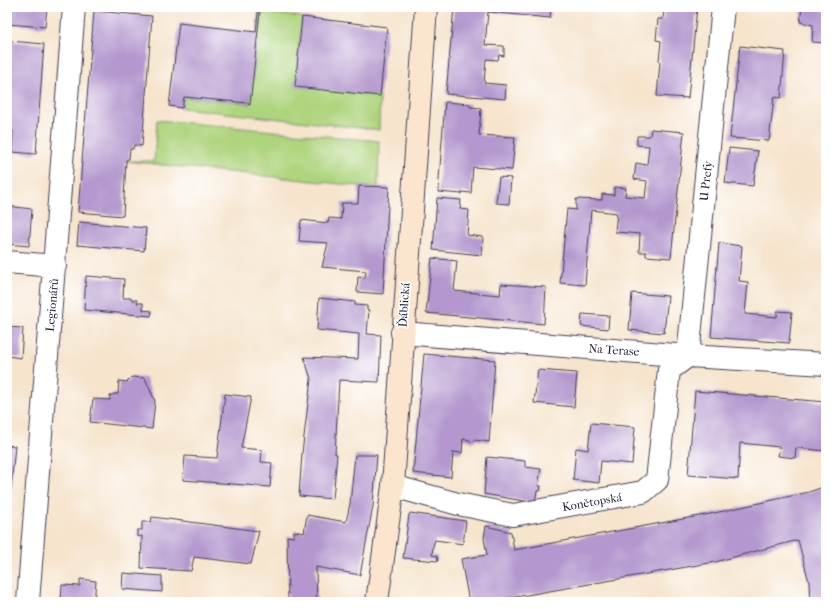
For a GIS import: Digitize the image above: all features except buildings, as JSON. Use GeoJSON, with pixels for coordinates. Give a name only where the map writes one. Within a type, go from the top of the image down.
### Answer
{"type":"FeatureCollection","features":[{"type":"Feature","properties":{"kind":"main road","name":"Ďáblická"},"geometry":{"type":"LineString","coordinates":[[377,602],[393,486],[402,333],[426,7]]}},
{"type":"Feature","properties":{"kind":"street","name":"Legionářů"},"geometry":{"type":"LineString","coordinates":[[28,602],[74,7]]}},
{"type":"Feature","properties":{"kind":"street","name":"U Prefy"},"geometry":{"type":"LineString","coordinates":[[688,356],[723,7]]}},
{"type":"Feature","properties":{"kind":"street"},"geometry":{"type":"LineString","coordinates":[[7,262],[55,266]]}},
{"type":"Feature","properties":{"kind":"street","name":"Na Terase"},"geometry":{"type":"LineString","coordinates":[[402,333],[688,356],[826,364]]}},
{"type":"Feature","properties":{"kind":"street","name":"Konětopská"},"geometry":{"type":"LineString","coordinates":[[393,486],[458,504],[513,515],[643,492],[656,480],[669,370],[688,356]]}},
{"type":"Feature","properties":{"kind":"green space"},"geometry":{"type":"Polygon","coordinates":[[[260,12],[302,17],[295,86],[380,96],[379,130],[182,108],[184,97],[248,103],[250,105],[260,12]]]}},
{"type":"Feature","properties":{"kind":"green space"},"geometry":{"type":"Polygon","coordinates":[[[157,120],[379,141],[378,187],[126,161],[154,161],[157,120]]]}}]}
